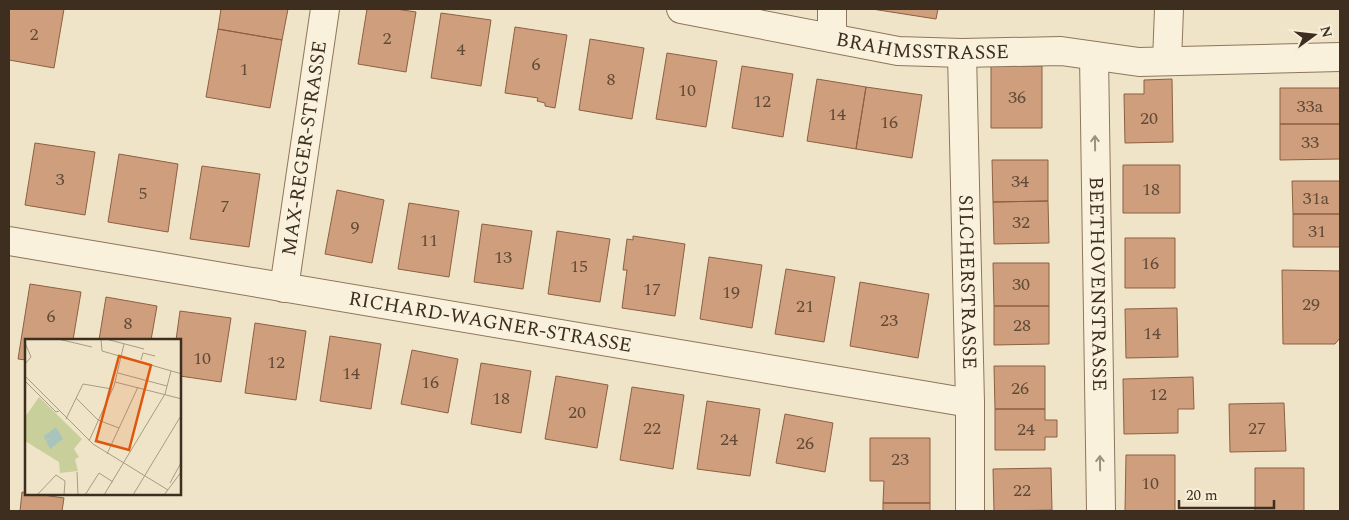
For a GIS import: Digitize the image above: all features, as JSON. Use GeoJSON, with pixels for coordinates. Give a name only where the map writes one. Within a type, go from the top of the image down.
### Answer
{"type":"FeatureCollection","features":[{"type":"Feature","properties":{"kind":"street","name":"MAX-REGER-STRASSE"},"geometry":{"type":"LineString","coordinates":[[284,288],[326,9]]}},
{"type":"Feature","properties":{"kind":"street","name":"BRAHMSSTRASSE"},"geometry":{"type":"LineString","coordinates":[[681,9],[898,51],[1062,51],[1139,62],[1340,57]]}},
{"type":"Feature","properties":{"kind":"street"},"geometry":{"type":"LineString","coordinates":[[832,9],[832,38]]}},
{"type":"Feature","properties":{"kind":"street"},"geometry":{"type":"LineString","coordinates":[[1167,61],[1169,9]]}},
{"type":"Feature","properties":{"kind":"street","name":"SILCHERSTRASSE"},"geometry":{"type":"LineString","coordinates":[[962,52],[970,403],[970,511]]}},
{"type":"Feature","properties":{"kind":"street","name":"BEETHOVENSTRASSE"},"geometry":{"type":"LineString","coordinates":[[1094,56],[1101,511]]}},
{"type":"Feature","properties":{"kind":"street","name":"RICHARD-WAGNER-STRASSE"},"geometry":{"type":"LineString","coordinates":[[9,241],[970,403]]}},
{"type":"Feature","properties":{"kind":"building"},"geometry":{"type":"Polygon","coordinates":[[[9,9],[64,9],[54,68],[9,60],[9,9]]]}},
{"type":"Feature","properties":{"kind":"building"},"geometry":{"type":"Polygon","coordinates":[[[221,9],[288,9],[282,40],[218,29],[221,9]]]}},
{"type":"Feature","properties":{"kind":"building"},"geometry":{"type":"Polygon","coordinates":[[[367,9],[396,9],[416,12],[406,72],[358,64],[367,9]]]}},
{"type":"Feature","properties":{"kind":"building"},"geometry":{"type":"Polygon","coordinates":[[[872,9],[938,9],[936,19],[872,9]]]}},
{"type":"Feature","properties":{"kind":"building"},"geometry":{"type":"Polygon","coordinates":[[[441,13],[491,20],[481,86],[431,78],[441,13]]]}},
{"type":"Feature","properties":{"kind":"building"},"geometry":{"type":"Polygon","coordinates":[[[515,27],[567,35],[555,108],[545,106],[545,103],[537,101],[538,98],[505,93],[515,27]]]}},
{"type":"Feature","properties":{"kind":"building"},"geometry":{"type":"Polygon","coordinates":[[[218,29],[282,40],[270,108],[206,97],[218,29]]]}},
{"type":"Feature","properties":{"kind":"building"},"geometry":{"type":"Polygon","coordinates":[[[590,39],[644,48],[632,119],[579,110],[590,39]]]}},
{"type":"Feature","properties":{"kind":"building"},"geometry":{"type":"Polygon","coordinates":[[[667,53],[717,61],[706,127],[656,119],[667,53]]]}},
{"type":"Feature","properties":{"kind":"building"},"geometry":{"type":"Polygon","coordinates":[[[742,66],[793,74],[783,137],[732,128],[742,66]]]}},
{"type":"Feature","properties":{"kind":"building"},"geometry":{"type":"Polygon","coordinates":[[[991,66],[1042,66],[1042,128],[991,128],[991,66]]]}},
{"type":"Feature","properties":{"kind":"building"},"geometry":{"type":"Polygon","coordinates":[[[817,79],[866,87],[856,149],[807,141],[817,79]]]}},
{"type":"Feature","properties":{"kind":"building"},"geometry":{"type":"Polygon","coordinates":[[[1172,79],[1173,142],[1125,143],[1124,94],[1144,94],[1144,80],[1172,79]]]}},
{"type":"Feature","properties":{"kind":"building"},"geometry":{"type":"Polygon","coordinates":[[[866,87],[922,95],[912,158],[856,149],[866,87]]]}},
{"type":"Feature","properties":{"kind":"building"},"geometry":{"type":"Polygon","coordinates":[[[1280,88],[1340,88],[1340,124],[1280,124],[1280,88]]]}},
{"type":"Feature","properties":{"kind":"building"},"geometry":{"type":"Polygon","coordinates":[[[1280,124],[1340,124],[1340,159],[1280,160],[1280,124]]]}},
{"type":"Feature","properties":{"kind":"building"},"geometry":{"type":"Polygon","coordinates":[[[35,143],[95,152],[85,215],[25,205],[35,143]]]}},
{"type":"Feature","properties":{"kind":"building"},"geometry":{"type":"Polygon","coordinates":[[[119,154],[178,164],[168,232],[108,222],[119,154]]]}},
{"type":"Feature","properties":{"kind":"building"},"geometry":{"type":"Polygon","coordinates":[[[992,160],[1048,160],[1048,201],[993,202],[992,160]]]}},
{"type":"Feature","properties":{"kind":"building"},"geometry":{"type":"Polygon","coordinates":[[[1123,165],[1180,165],[1180,213],[1123,213],[1123,165]]]}},
{"type":"Feature","properties":{"kind":"building"},"geometry":{"type":"Polygon","coordinates":[[[202,166],[260,174],[249,247],[190,239],[202,166]]]}},
{"type":"Feature","properties":{"kind":"building"},"geometry":{"type":"Polygon","coordinates":[[[1292,181],[1340,181],[1340,214],[1293,214],[1292,181]]]}},
{"type":"Feature","properties":{"kind":"building"},"geometry":{"type":"Polygon","coordinates":[[[337,190],[384,200],[372,263],[325,254],[337,190]]]}},
{"type":"Feature","properties":{"kind":"building"},"geometry":{"type":"Polygon","coordinates":[[[1048,201],[1049,243],[994,244],[993,202],[1048,201]]]}},
{"type":"Feature","properties":{"kind":"building"},"geometry":{"type":"Polygon","coordinates":[[[409,203],[459,211],[449,277],[398,269],[409,203]]]}},
{"type":"Feature","properties":{"kind":"building"},"geometry":{"type":"Polygon","coordinates":[[[1293,214],[1340,214],[1340,247],[1293,247],[1293,214]]]}},
{"type":"Feature","properties":{"kind":"building"},"geometry":{"type":"Polygon","coordinates":[[[482,224],[532,231],[523,289],[474,282],[482,224]]]}},
{"type":"Feature","properties":{"kind":"building"},"geometry":{"type":"Polygon","coordinates":[[[557,231],[610,239],[600,302],[548,294],[557,231]]]}},
{"type":"Feature","properties":{"kind":"building"},"geometry":{"type":"Polygon","coordinates":[[[633,236],[685,244],[675,316],[622,308],[627,270],[623,270],[627,239],[633,240],[633,236]]]}},
{"type":"Feature","properties":{"kind":"building"},"geometry":{"type":"Polygon","coordinates":[[[1125,238],[1175,238],[1175,288],[1125,288],[1125,238]]]}},
{"type":"Feature","properties":{"kind":"building"},"geometry":{"type":"Polygon","coordinates":[[[709,257],[762,265],[752,328],[700,319],[709,257]]]}},
{"type":"Feature","properties":{"kind":"building"},"geometry":{"type":"Polygon","coordinates":[[[993,263],[1049,263],[1049,306],[994,306],[993,263]]]}},
{"type":"Feature","properties":{"kind":"building"},"geometry":{"type":"Polygon","coordinates":[[[786,269],[835,277],[824,342],[775,334],[786,269]]]}},
{"type":"Feature","properties":{"kind":"building"},"geometry":{"type":"Polygon","coordinates":[[[1282,270],[1340,271],[1340,338],[1335,344],[1283,344],[1282,270]]]}},
{"type":"Feature","properties":{"kind":"building"},"geometry":{"type":"Polygon","coordinates":[[[860,282],[929,294],[918,358],[850,346],[860,282]]]}},
{"type":"Feature","properties":{"kind":"building"},"geometry":{"type":"Polygon","coordinates":[[[30,284],[81,292],[73,339],[25,339],[25,360],[18,359],[30,284]]]}},
{"type":"Feature","properties":{"kind":"building"},"geometry":{"type":"Polygon","coordinates":[[[106,297],[157,306],[151,339],[99,339],[106,297]]]}},
{"type":"Feature","properties":{"kind":"building"},"geometry":{"type":"Polygon","coordinates":[[[994,306],[1049,306],[1049,344],[994,345],[994,306]]]}},
{"type":"Feature","properties":{"kind":"building"},"geometry":{"type":"Polygon","coordinates":[[[1177,308],[1178,357],[1126,358],[1125,309],[1177,308]]]}},
{"type":"Feature","properties":{"kind":"building"},"geometry":{"type":"Polygon","coordinates":[[[180,311],[231,318],[221,382],[181,376],[181,339],[176,339],[180,311]]]}},
{"type":"Feature","properties":{"kind":"building"},"geometry":{"type":"Polygon","coordinates":[[[255,323],[306,331],[296,400],[245,393],[255,323]]]}},
{"type":"Feature","properties":{"kind":"building"},"geometry":{"type":"Polygon","coordinates":[[[330,336],[381,344],[371,409],[320,401],[330,336]]]}},
{"type":"Feature","properties":{"kind":"building"},"geometry":{"type":"Polygon","coordinates":[[[412,350],[458,359],[448,413],[401,404],[412,350]]]}},
{"type":"Feature","properties":{"kind":"building"},"geometry":{"type":"Polygon","coordinates":[[[481,363],[531,371],[521,433],[471,424],[481,363]]]}},
{"type":"Feature","properties":{"kind":"building"},"geometry":{"type":"Polygon","coordinates":[[[994,366],[1045,366],[1045,409],[995,409],[994,366]]]}},
{"type":"Feature","properties":{"kind":"building"},"geometry":{"type":"Polygon","coordinates":[[[556,376],[608,385],[597,448],[545,439],[556,376]]]}},
{"type":"Feature","properties":{"kind":"building"},"geometry":{"type":"Polygon","coordinates":[[[1193,377],[1194,409],[1178,409],[1178,433],[1124,434],[1123,379],[1193,377]]]}},
{"type":"Feature","properties":{"kind":"building"},"geometry":{"type":"Polygon","coordinates":[[[632,387],[684,395],[673,469],[620,460],[632,387]]]}},
{"type":"Feature","properties":{"kind":"building"},"geometry":{"type":"Polygon","coordinates":[[[707,401],[760,409],[750,476],[697,469],[707,401]]]}},
{"type":"Feature","properties":{"kind":"building"},"geometry":{"type":"Polygon","coordinates":[[[1284,403],[1286,451],[1230,452],[1229,404],[1284,403]]]}},
{"type":"Feature","properties":{"kind":"building"},"geometry":{"type":"Polygon","coordinates":[[[995,409],[1045,409],[1045,420],[1057,420],[1057,437],[1045,437],[1045,450],[995,450],[995,409]]]}},
{"type":"Feature","properties":{"kind":"building"},"geometry":{"type":"Polygon","coordinates":[[[785,414],[833,423],[825,472],[776,463],[785,414]]]}},
{"type":"Feature","properties":{"kind":"building"},"geometry":{"type":"Polygon","coordinates":[[[870,438],[930,438],[930,503],[883,503],[884,481],[870,481],[870,438]]]}},
{"type":"Feature","properties":{"kind":"building"},"geometry":{"type":"Polygon","coordinates":[[[1126,455],[1175,455],[1175,511],[1125,511],[1126,455]]]}},
{"type":"Feature","properties":{"kind":"building"},"geometry":{"type":"Polygon","coordinates":[[[1051,468],[1052,510],[994,511],[993,469],[1051,468]]]}},
{"type":"Feature","properties":{"kind":"building"},"geometry":{"type":"Polygon","coordinates":[[[1255,468],[1304,468],[1304,511],[1255,511],[1255,468]]]}},
{"type":"Feature","properties":{"kind":"building"},"geometry":{"type":"Polygon","coordinates":[[[22,492],[25,492],[25,495],[64,498],[62,511],[20,511],[22,492]]]}},
{"type":"Feature","properties":{"kind":"building"},"geometry":{"type":"Polygon","coordinates":[[[883,503],[930,503],[930,511],[883,511],[883,503]]]}}]}
